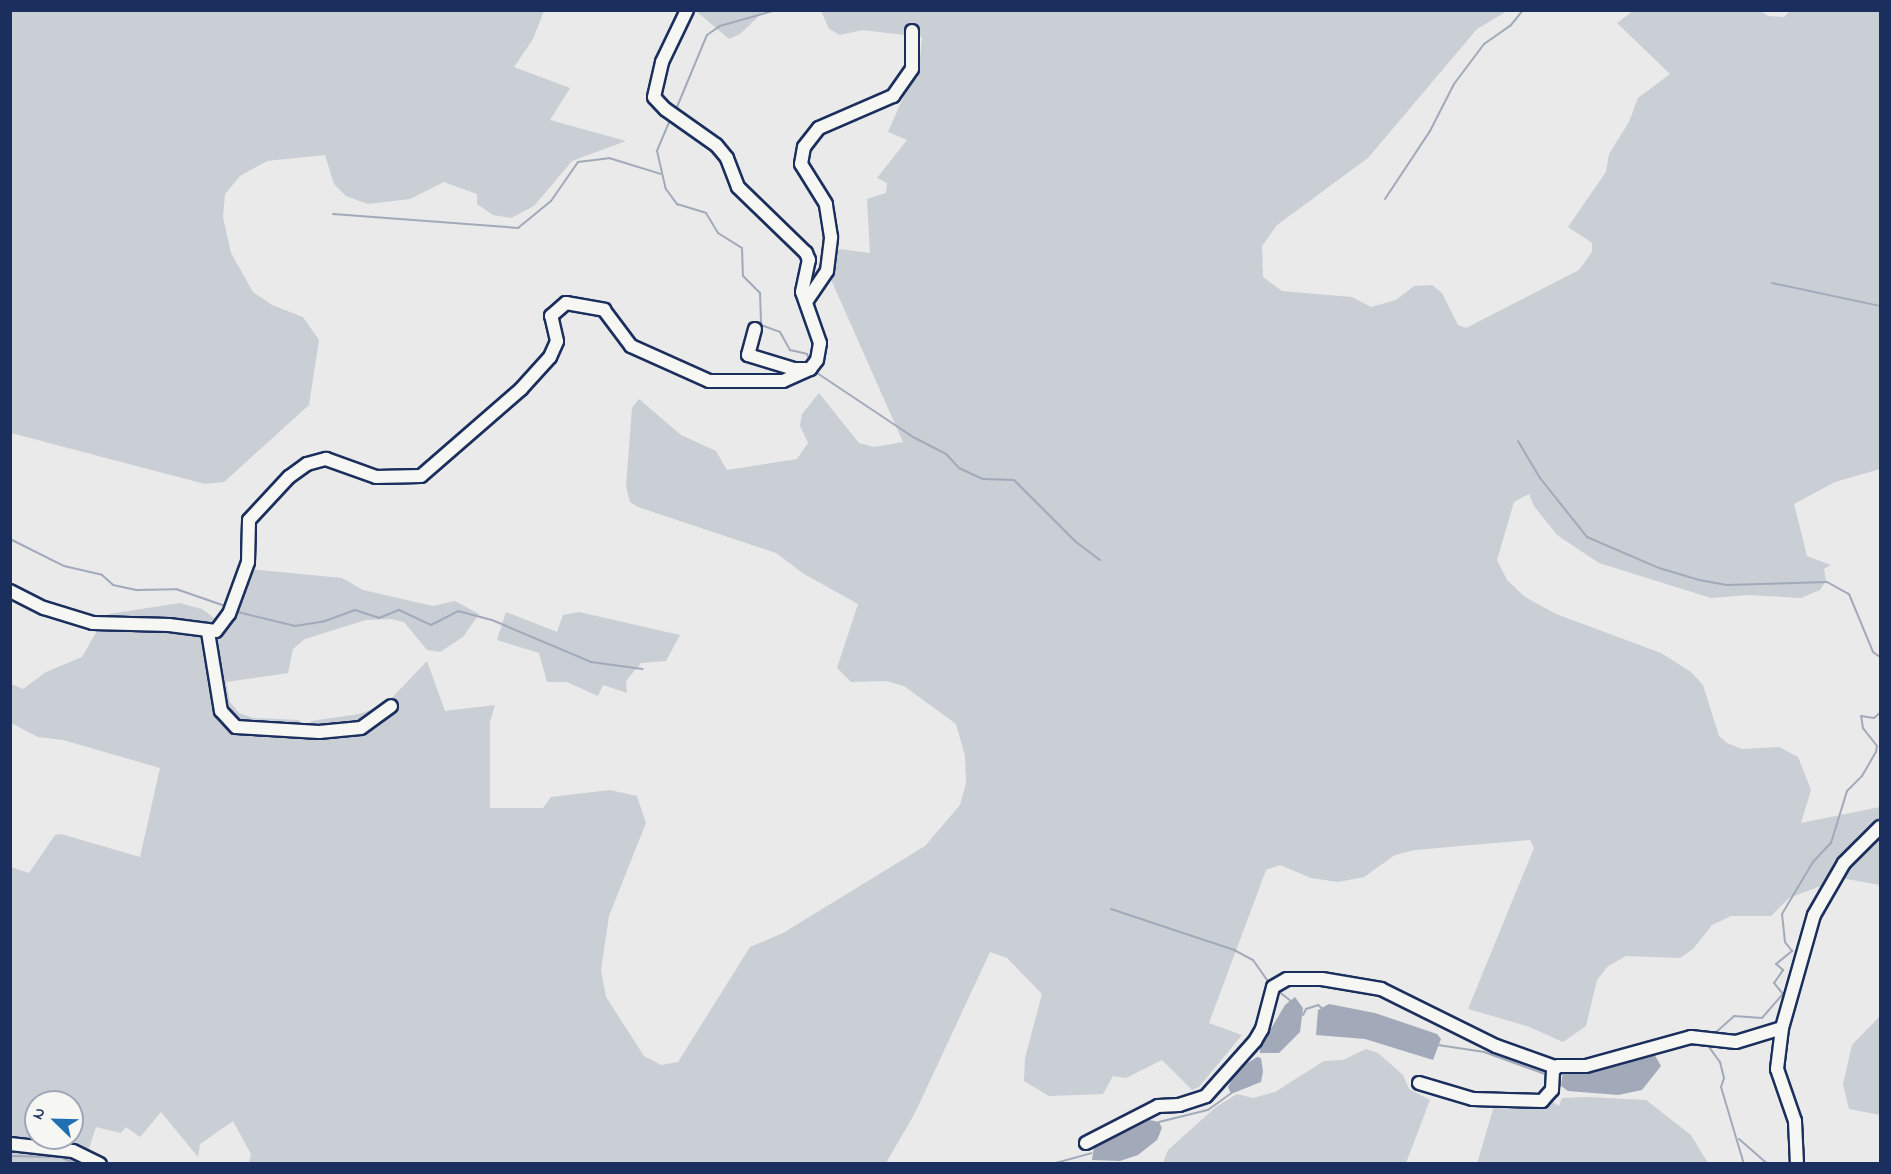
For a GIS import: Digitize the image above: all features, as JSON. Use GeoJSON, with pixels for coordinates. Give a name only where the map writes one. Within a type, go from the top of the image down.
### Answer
{"type":"FeatureCollection","features":[{"type":"Feature","properties":{"kind":"street"},"geometry":{"type":"LineString","coordinates":[[10,591],[44,609],[86,621],[118,626],[169,625],[208,632],[223,625],[242,581],[250,551],[249,520],[289,477],[307,464],[326,459],[376,477],[421,476],[520,389],[550,357],[557,341],[551,316],[560,305],[571,303],[604,310],[631,346],[709,381],[783,381],[810,369],[817,360],[820,344],[802,286],[809,260],[806,253],[738,187],[727,158],[716,145],[665,110],[654,97],[662,62],[687,10]]}},
{"type":"Feature","properties":{"kind":"street"},"geometry":{"type":"LineString","coordinates":[[806,303],[827,271],[831,237],[826,204],[801,165],[804,147],[819,128],[893,96],[912,69],[912,31]]}},
{"type":"Feature","properties":{"kind":"street"},"geometry":{"type":"LineString","coordinates":[[755,329],[748,355],[794,369],[810,369]]}},
{"type":"Feature","properties":{"kind":"street"},"geometry":{"type":"LineString","coordinates":[[208,632],[221,711],[236,727],[319,732],[361,728],[391,706]]}},
{"type":"Feature","properties":{"kind":"street"},"geometry":{"type":"LineString","coordinates":[[1797,1164],[1796,1121],[1777,1069],[1782,1028],[1814,915],[1844,863],[1881,827]]}},
{"type":"Feature","properties":{"kind":"street"},"geometry":{"type":"LineString","coordinates":[[1086,1143],[1158,1106],[1206,1096],[1255,1041],[1262,1029],[1273,987],[1287,979],[1331,980],[1381,989],[1496,1046],[1555,1067],[1586,1066],[1691,1037],[1710,1041],[1736,1042],[1782,1028]]}},
{"type":"Feature","properties":{"kind":"street"},"geometry":{"type":"LineString","coordinates":[[1419,1083],[1473,1099],[1542,1101],[1552,1090],[1555,1067]]}},
{"type":"Feature","properties":{"kind":"street"},"geometry":{"type":"LineString","coordinates":[[10,1144],[73,1151],[100,1164]]}},
{"type":"Feature","properties":{"kind":"shaded area"},"geometry":{"type":"Polygon","coordinates":[[[1759,10],[1768,16],[1784,17],[1790,11],[1880,11],[1880,469],[1835,482],[1794,504],[1807,556],[1831,565],[1824,569],[1826,581],[1820,590],[1801,598],[1749,595],[1711,598],[1599,563],[1557,535],[1534,506],[1529,494],[1514,502],[1497,560],[1507,580],[1525,597],[1556,614],[1661,653],[1691,672],[1703,685],[1719,736],[1727,743],[1742,749],[1779,747],[1798,757],[1811,790],[1801,823],[1880,807],[1880,885],[1830,876],[1826,884],[1789,898],[1771,916],[1731,916],[1712,925],[1693,949],[1680,958],[1626,956],[1608,966],[1597,980],[1586,1026],[1563,1042],[1527,1026],[1468,1009],[1534,848],[1530,840],[1415,850],[1395,855],[1364,877],[1338,882],[1311,878],[1280,865],[1266,870],[1209,1023],[1242,1035],[1199,1087],[1192,1090],[1162,1060],[1126,1078],[1113,1076],[1103,1094],[1049,1096],[1024,1081],[1025,1058],[1042,994],[1007,958],[990,952],[915,1113],[886,1163],[249,1163],[251,1154],[233,1121],[200,1144],[198,1157],[161,1112],[140,1137],[126,1127],[121,1133],[96,1127],[84,1163],[11,1163],[11,867],[29,873],[55,835],[61,834],[140,857],[160,768],[63,740],[38,737],[11,723],[11,684],[23,689],[46,672],[82,657],[98,629],[95,620],[109,614],[180,603],[202,609],[218,621],[225,614],[249,569],[342,578],[363,590],[433,606],[455,601],[479,614],[463,637],[440,652],[427,650],[404,622],[391,619],[366,620],[305,639],[293,649],[288,673],[226,682],[230,702],[239,713],[253,718],[299,720],[303,729],[311,728],[311,721],[359,714],[385,705],[427,661],[445,711],[495,705],[490,722],[490,808],[543,808],[551,797],[610,790],[637,796],[646,823],[609,916],[601,970],[606,997],[644,1056],[661,1065],[678,1062],[750,947],[783,933],[925,846],[960,805],[966,783],[965,756],[956,724],[904,686],[886,681],[851,682],[837,668],[858,604],[804,574],[776,553],[638,507],[630,502],[626,486],[632,408],[639,399],[681,435],[716,451],[727,470],[797,459],[808,443],[800,426],[802,414],[819,393],[859,443],[874,447],[903,442],[829,275],[839,249],[870,253],[867,199],[886,193],[887,183],[877,178],[907,140],[888,132],[920,59],[922,37],[862,30],[840,35],[829,29],[821,11],[1507,11],[1477,29],[1368,158],[1277,225],[1262,246],[1263,277],[1282,291],[1352,297],[1371,307],[1396,300],[1414,286],[1432,285],[1442,293],[1458,325],[1466,328],[1579,270],[1592,252],[1592,243],[1568,227],[1606,172],[1609,154],[1629,122],[1638,98],[1670,74],[1617,23],[1633,11],[1759,10]]]}},
{"type":"Feature","properties":{"kind":"shaded area"},"geometry":{"type":"Polygon","coordinates":[[[10,11],[544,11],[533,39],[514,67],[570,88],[550,120],[626,141],[572,161],[534,206],[511,218],[493,215],[477,204],[477,194],[444,182],[410,199],[368,204],[346,196],[334,184],[325,155],[267,161],[240,176],[225,194],[223,217],[231,253],[253,292],[272,305],[303,317],[319,340],[309,405],[224,482],[205,484],[11,433],[10,11]]]}},
{"type":"Feature","properties":{"kind":"shaded area"},"geometry":{"type":"Polygon","coordinates":[[[696,11],[764,11],[740,34],[729,39],[696,11]]]}},
{"type":"Feature","properties":{"kind":"shaded area"},"geometry":{"type":"Polygon","coordinates":[[[506,612],[557,632],[563,615],[579,612],[680,635],[666,661],[641,663],[626,681],[627,693],[603,685],[598,696],[567,682],[547,682],[539,653],[497,640],[506,612]]]}},
{"type":"Feature","properties":{"kind":"shaded area"},"geometry":{"type":"Polygon","coordinates":[[[1880,1016],[1880,1115],[1849,1109],[1843,1084],[1852,1045],[1880,1016]]]}},
{"type":"Feature","properties":{"kind":"shaded area"},"geometry":{"type":"Polygon","coordinates":[[[1366,1049],[1378,1053],[1403,1075],[1409,1089],[1430,1100],[1406,1163],[1163,1163],[1168,1150],[1216,1107],[1237,1094],[1253,1098],[1275,1092],[1324,1061],[1343,1060],[1366,1049]]]}},
{"type":"Feature","properties":{"kind":"shaded area"},"geometry":{"type":"Polygon","coordinates":[[[1562,1098],[1646,1100],[1691,1135],[1708,1163],[1477,1164],[1496,1099],[1551,1101],[1559,1106],[1562,1098]]]}},
{"type":"Feature","properties":{"kind":"water"},"geometry":{"type":"Polygon","coordinates":[[[1295,997],[1303,1008],[1300,1032],[1279,1053],[1260,1053],[1260,1047],[1285,1005],[1295,997]]]}},
{"type":"Feature","properties":{"kind":"water"},"geometry":{"type":"Polygon","coordinates":[[[1329,1004],[1375,1013],[1437,1034],[1441,1039],[1433,1060],[1365,1039],[1316,1035],[1318,1010],[1329,1004]]]}},
{"type":"Feature","properties":{"kind":"water"},"geometry":{"type":"Polygon","coordinates":[[[1653,1052],[1661,1066],[1642,1090],[1618,1095],[1568,1091],[1561,1086],[1563,1071],[1597,1071],[1653,1052]]]}},
{"type":"Feature","properties":{"kind":"water"},"geometry":{"type":"Polygon","coordinates":[[[1257,1057],[1261,1058],[1263,1071],[1261,1082],[1231,1094],[1228,1087],[1237,1070],[1257,1057]]]}},
{"type":"Feature","properties":{"kind":"water"},"geometry":{"type":"Polygon","coordinates":[[[1150,1120],[1159,1122],[1162,1128],[1157,1140],[1138,1155],[1120,1161],[1092,1160],[1094,1147],[1150,1120]]]}},
{"type":"Feature","properties":{"kind":"waterway"},"geometry":{"type":"LineString","coordinates":[[677,107],[707,35],[720,26],[776,10]]}},
{"type":"Feature","properties":{"kind":"waterway"},"geometry":{"type":"LineString","coordinates":[[1385,199],[1430,131],[1454,84],[1484,44],[1511,25],[1523,10]]}},
{"type":"Feature","properties":{"kind":"waterway"},"geometry":{"type":"LineString","coordinates":[[670,120],[657,151],[666,189],[677,204],[706,213],[718,233],[742,248],[743,276],[760,293],[761,325],[780,332],[790,350],[807,354],[810,361]]}},
{"type":"Feature","properties":{"kind":"waterway"},"geometry":{"type":"LineString","coordinates":[[333,214],[518,228],[551,201],[578,162],[609,158],[661,174]]}},
{"type":"Feature","properties":{"kind":"waterway"},"geometry":{"type":"LineString","coordinates":[[1772,283],[1880,306]]}},
{"type":"Feature","properties":{"kind":"waterway"},"geometry":{"type":"LineString","coordinates":[[814,371],[913,437],[946,454],[959,468],[983,479],[1014,480],[1076,542],[1100,560]]}},
{"type":"Feature","properties":{"kind":"waterway"},"geometry":{"type":"LineString","coordinates":[[1518,441],[1540,478],[1587,537],[1659,568],[1699,580],[1726,585],[1827,582],[1849,594],[1873,652],[1880,657]]}},
{"type":"Feature","properties":{"kind":"waterway"},"geometry":{"type":"LineString","coordinates":[[10,539],[64,566],[102,575],[113,585],[137,590],[176,589],[225,606]]}},
{"type":"Feature","properties":{"kind":"waterway"},"geometry":{"type":"LineString","coordinates":[[238,612],[295,626],[325,621],[355,610],[379,618],[399,610],[431,625],[458,611],[492,620],[591,662],[643,669]]}},
{"type":"Feature","properties":{"kind":"waterway"},"geometry":{"type":"LineString","coordinates":[[1713,1035],[1734,1016],[1762,1018],[1783,994],[1774,983],[1783,970],[1776,964],[1792,951],[1785,942],[1782,914],[1813,862],[1831,843],[1847,791],[1862,776],[1876,752],[1877,746],[1863,728],[1861,716],[1874,718],[1880,713]]}},
{"type":"Feature","properties":{"kind":"waterway"},"geometry":{"type":"LineString","coordinates":[[1111,909],[1234,950],[1253,960],[1269,983]]}},
{"type":"Feature","properties":{"kind":"waterway"},"geometry":{"type":"LineString","coordinates":[[1278,991],[1292,1002]]}},
{"type":"Feature","properties":{"kind":"waterway"},"geometry":{"type":"LineString","coordinates":[[1303,1015],[1306,1009],[1318,1005],[1323,1009]]}},
{"type":"Feature","properties":{"kind":"waterway"},"geometry":{"type":"LineString","coordinates":[[1685,1044],[1709,1046]]}},
{"type":"Feature","properties":{"kind":"waterway"},"geometry":{"type":"LineString","coordinates":[[1438,1045],[1484,1052],[1548,1075]]}},
{"type":"Feature","properties":{"kind":"waterway"},"geometry":{"type":"LineString","coordinates":[[1654,1054],[1680,1046]]}},
{"type":"Feature","properties":{"kind":"waterway"},"geometry":{"type":"LineString","coordinates":[[1709,1047],[1720,1062],[1724,1078],[1721,1087],[1744,1164]]}},
{"type":"Feature","properties":{"kind":"waterway"},"geometry":{"type":"LineString","coordinates":[[1159,1122],[1208,1110],[1231,1093]]}},
{"type":"Feature","properties":{"kind":"waterway"},"geometry":{"type":"LineString","coordinates":[[1739,1139],[1768,1164]]}},
{"type":"Feature","properties":{"kind":"waterway"},"geometry":{"type":"LineString","coordinates":[[1052,1164],[1092,1153]]}},
{"type":"Feature","properties":{"kind":"waterway"},"geometry":{"type":"LineString","coordinates":[[10,1156],[60,1157],[77,1164]]}}]}
